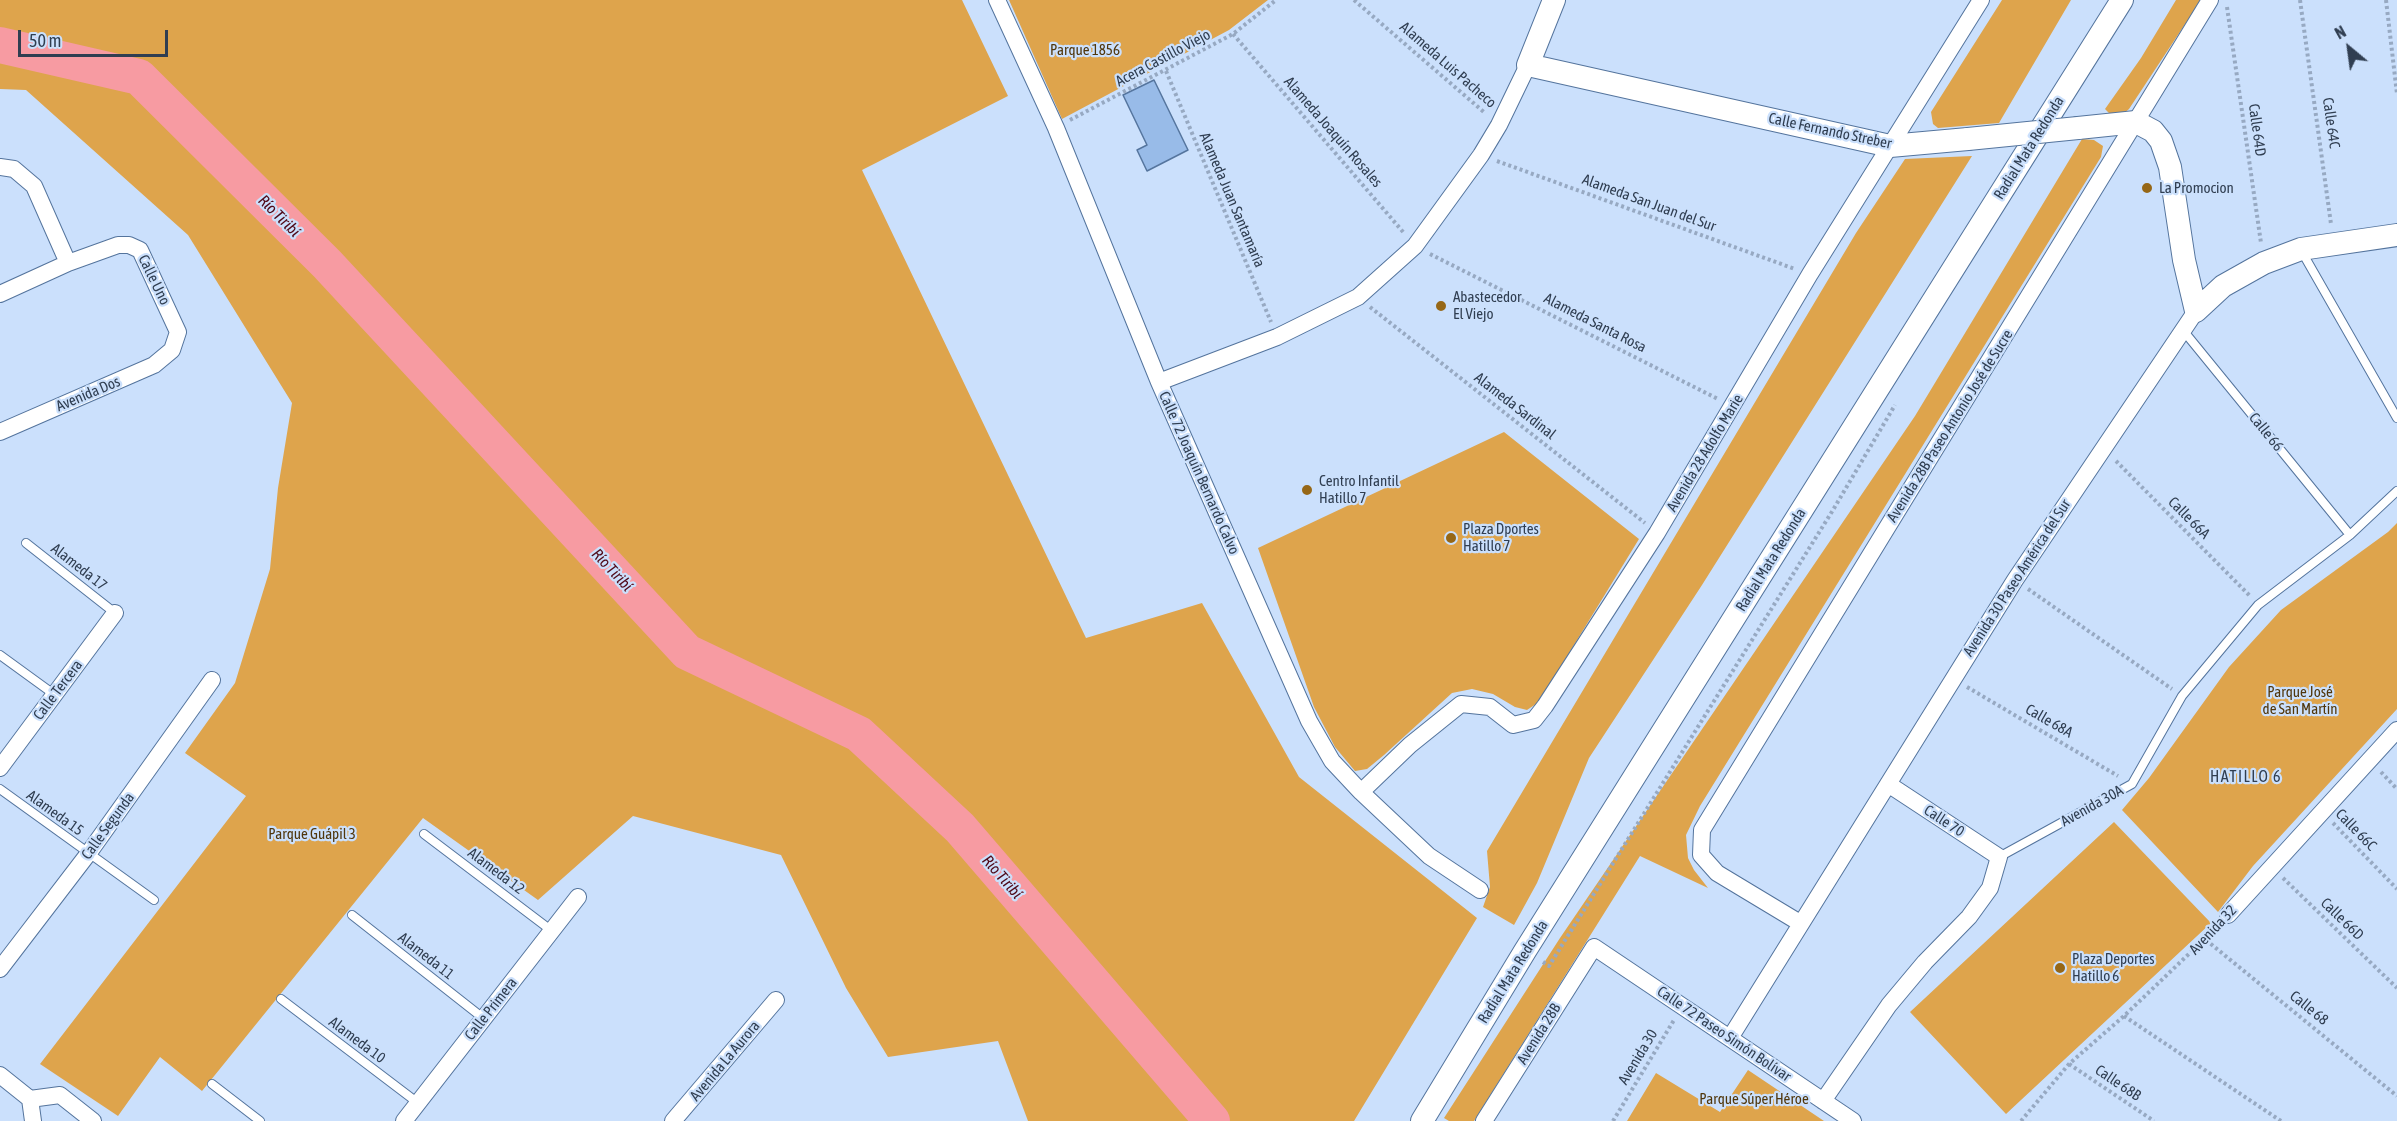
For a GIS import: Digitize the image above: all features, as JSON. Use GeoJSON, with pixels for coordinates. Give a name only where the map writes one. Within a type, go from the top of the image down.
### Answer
{"type":"FeatureCollection","features":[{"type":"Feature","properties":{"kind":"main road"},"geometry":{"type":"LineString","coordinates":[[1528,65],[1554,0]]}},
{"type":"Feature","properties":{"kind":"main road","name":"Radial Mata Redonda"},"geometry":{"type":"LineString","coordinates":[[1422,1121],[1525,951],[2122,0]]}},
{"type":"Feature","properties":{"kind":"main road","name":"Calle Fernando Streber"},"geometry":{"type":"LineString","coordinates":[[1528,65],[1890,146],[2136,122]]}},
{"type":"Feature","properties":{"kind":"main road"},"geometry":{"type":"LineString","coordinates":[[2136,122],[2153,132],[2161,141],[2170,166],[2184,260],[2196,311]]}},
{"type":"Feature","properties":{"kind":"main road","name":"Avenida 30 Paseo América del Sur"},"geometry":{"type":"LineString","coordinates":[[2196,311],[2223,286],[2264,263],[2301,249],[2397,235]]}},
{"type":"Feature","properties":{"kind":"street","name":"Calle 72 Joaquín Bernardo Calvo"},"geometry":{"type":"LineString","coordinates":[[997,0],[1056,128],[1159,382],[1309,721],[1332,761],[1361,792],[1429,856],[1480,890]]}},
{"type":"Feature","properties":{"kind":"street","name":"Avenida 28 Adolfo Marie"},"geometry":{"type":"LineString","coordinates":[[1361,792],[1410,745],[1461,704],[1490,707],[1513,725],[1534,720],[1657,533],[1810,274],[1981,0]]}},
{"type":"Feature","properties":{"kind":"street","name":"Avenida 28B Paseo Antonio José de Sucre"},"geometry":{"type":"LineString","coordinates":[[1800,923],[1717,873],[1701,855],[1702,830],[2210,0]]}},
{"type":"Feature","properties":{"kind":"street"},"geometry":{"type":"LineString","coordinates":[[1159,382],[1277,337],[1358,297],[1415,246],[1481,155],[1499,125],[1528,65]]}},
{"type":"Feature","properties":{"kind":"street"},"geometry":{"type":"LineString","coordinates":[[7,168],[33,186],[68,263]]}},
{"type":"Feature","properties":{"kind":"street","name":"Calle Uno"},"geometry":{"type":"LineString","coordinates":[[0,294],[68,263],[118,244],[129,245],[140,250],[178,332],[172,350]]}},
{"type":"Feature","properties":{"kind":"street","name":"Avenida 30 Paseo América del Sur"},"geometry":{"type":"LineString","coordinates":[[1730,1038],[2015,580],[2196,311]]}},
{"type":"Feature","properties":{"kind":"street","name":"Avenida Dos"},"geometry":{"type":"LineString","coordinates":[[0,432],[154,365],[172,350]]}},
{"type":"Feature","properties":{"kind":"street","name":"Calle Tercera"},"geometry":{"type":"LineString","coordinates":[[0,768],[115,613]]}},
{"type":"Feature","properties":{"kind":"street","name":"Calle Segunda"},"geometry":{"type":"LineString","coordinates":[[0,969],[88,854],[212,680]]}},
{"type":"Feature","properties":{"kind":"street","name":"Avenida 32"},"geometry":{"type":"LineString","coordinates":[[2228,915],[2397,730]]}},
{"type":"Feature","properties":{"kind":"street","name":"Calle 70"},"geometry":{"type":"LineString","coordinates":[[1888,784],[1999,857]]}},
{"type":"Feature","properties":{"kind":"street"},"geometry":{"type":"LineString","coordinates":[[1823,1101],[1889,1005],[1925,962],[1969,917],[1990,888],[1999,857]]}},
{"type":"Feature","properties":{"kind":"street","name":"Calle Primera"},"geometry":{"type":"LineString","coordinates":[[404,1121],[578,897]]}},
{"type":"Feature","properties":{"kind":"street","name":"Calle 72 Paseo Simón Bolívar"},"geometry":{"type":"LineString","coordinates":[[1594,947],[1853,1121]]}},
{"type":"Feature","properties":{"kind":"street","name":"Avenida 28B"},"geometry":{"type":"LineString","coordinates":[[1484,1121],[1594,947]]}},
{"type":"Feature","properties":{"kind":"street","name":"Avenida La Aurora"},"geometry":{"type":"LineString","coordinates":[[673,1121],[776,1000]]}},
{"type":"Feature","properties":{"kind":"street"},"geometry":{"type":"LineString","coordinates":[[0,1076],[30,1099],[33,1121]]}},
{"type":"Feature","properties":{"kind":"street"},"geometry":{"type":"LineString","coordinates":[[30,1099],[60,1095],[93,1121]]}},
{"type":"Feature","properties":{"kind":"lane"},"geometry":{"type":"LineString","coordinates":[[2301,249],[2397,418]]}},
{"type":"Feature","properties":{"kind":"lane","name":"Calle 66"},"geometry":{"type":"LineString","coordinates":[[2182,329],[2350,535]]}},
{"type":"Feature","properties":{"kind":"lane","name":"Avenida 30A"},"geometry":{"type":"LineString","coordinates":[[1999,857],[2132,784],[2182,696],[2258,605],[2350,535],[2397,490]]}},
{"type":"Feature","properties":{"kind":"lane","name":"Alameda 17"},"geometry":{"type":"LineString","coordinates":[[26,543],[115,613]]}},
{"type":"Feature","properties":{"kind":"lane"},"geometry":{"type":"LineString","coordinates":[[0,655],[55,695]]}},
{"type":"Feature","properties":{"kind":"lane","name":"Alameda 15"},"geometry":{"type":"LineString","coordinates":[[0,789],[154,900]]}},
{"type":"Feature","properties":{"kind":"lane","name":"Alameda 12"},"geometry":{"type":"LineString","coordinates":[[424,834],[552,930]]}},
{"type":"Feature","properties":{"kind":"lane","name":"Alameda 11"},"geometry":{"type":"LineString","coordinates":[[352,915],[483,1018]]}},
{"type":"Feature","properties":{"kind":"lane","name":"Alameda 10"},"geometry":{"type":"LineString","coordinates":[[281,999],[417,1103]]}},
{"type":"Feature","properties":{"kind":"lane"},"geometry":{"type":"LineString","coordinates":[[212,1084],[260,1121]]}},
{"type":"Feature","properties":{"kind":"path","name":"Acera Castillo Viejo"},"geometry":{"type":"LineString","coordinates":[[1056,128],[1233,34],[1276,0]]}},
{"type":"Feature","properties":{"kind":"path","name":"Alameda Luis Pacheco"},"geometry":{"type":"LineString","coordinates":[[1354,0],[1499,125]]}},
{"type":"Feature","properties":{"kind":"path","name":"Calle 64D"},"geometry":{"type":"LineString","coordinates":[[2226,0],[2264,263]]}},
{"type":"Feature","properties":{"kind":"path","name":"Calle 64C"},"geometry":{"type":"LineString","coordinates":[[2300,0],[2330,213]]}},
{"type":"Feature","properties":{"kind":"path"},"geometry":{"type":"LineString","coordinates":[[2386,0],[2397,94]]}},
{"type":"Feature","properties":{"kind":"path","name":"Alameda Joaquín Rosales"},"geometry":{"type":"LineString","coordinates":[[1233,34],[1415,246]]}},
{"type":"Feature","properties":{"kind":"path","name":"Alameda Juan Santamaría"},"geometry":{"type":"LineString","coordinates":[[1166,71],[1277,337]]}},
{"type":"Feature","properties":{"kind":"path","name":"Alameda San Juan del Sur"},"geometry":{"type":"LineString","coordinates":[[1481,155],[1810,274]]}},
{"type":"Feature","properties":{"kind":"path","name":"Alameda Santa Rosa"},"geometry":{"type":"LineString","coordinates":[[1415,246],[1732,406]]}},
{"type":"Feature","properties":{"kind":"path","name":"Alameda Sardinal"},"geometry":{"type":"LineString","coordinates":[[1358,297],[1657,533]]}},
{"type":"Feature","properties":{"kind":"path"},"geometry":{"type":"LineString","coordinates":[[1525,951],[1549,966],[1833,510],[1900,397]]}},
{"type":"Feature","properties":{"kind":"path","name":"Calle 66A"},"geometry":{"type":"LineString","coordinates":[[2103,447],[2258,605]]}},
{"type":"Feature","properties":{"kind":"path"},"geometry":{"type":"LineString","coordinates":[[2015,580],[2182,696]]}},
{"type":"Feature","properties":{"kind":"path","name":"Calle 68A"},"geometry":{"type":"LineString","coordinates":[[1953,679],[2132,784]]}},
{"type":"Feature","properties":{"kind":"path","name":"Calle 66C"},"geometry":{"type":"LineString","coordinates":[[2324,812],[2397,889]]}},
{"type":"Feature","properties":{"kind":"path","name":"Calle 66D"},"geometry":{"type":"LineString","coordinates":[[2271,867],[2397,988]]}},
{"type":"Feature","properties":{"kind":"path","name":"Avenida 32"},"geometry":{"type":"LineString","coordinates":[[2021,1121],[2069,1064],[2206,940],[2228,915]]}},
{"type":"Feature","properties":{"kind":"path","name":"Calle 68"},"geometry":{"type":"LineString","coordinates":[[2206,940],[2397,1095]]}},
{"type":"Feature","properties":{"kind":"path","name":"Avenida 30"},"geometry":{"type":"LineString","coordinates":[[1613,1121],[1682,1006]]}},
{"type":"Feature","properties":{"kind":"path"},"geometry":{"type":"LineString","coordinates":[[2124,1016],[2281,1121]]}},
{"type":"Feature","properties":{"kind":"path","name":"Calle 68B"},"geometry":{"type":"LineString","coordinates":[[2069,1064],[2154,1121]]}},
{"type":"Feature","properties":{"kind":"green space","name":"Parque Guápil 3"},"geometry":{"type":"Polygon","coordinates":[[[0,0],[962,0],[1008,96],[862,170],[1086,638],[1202,603],[1299,777],[1477,918],[1354,1121],[1028,1121],[998,1041],[888,1057],[846,988],[781,855],[633,816],[538,900],[423,818],[202,1091],[160,1057],[118,1116],[40,1064],[246,796],[185,753],[235,683],[270,569],[278,488],[292,403],[188,235],[26,90],[0,89],[0,0]]]}},
{"type":"Feature","properties":{"kind":"green space","name":"Parque 1856"},"geometry":{"type":"Polygon","coordinates":[[[1009,0],[1268,0],[1229,30],[1062,119],[1009,0]]]}},
{"type":"Feature","properties":{"kind":"green space"},"geometry":{"type":"Polygon","coordinates":[[[2002,0],[2071,0],[1999,123],[1938,128],[1933,124],[1931,112],[2002,0]]]}},
{"type":"Feature","properties":{"kind":"green space"},"geometry":{"type":"Polygon","coordinates":[[[2176,0],[2201,0],[2129,109],[2121,116],[2112,116],[2105,109],[2141,58],[2176,0]]]}},
{"type":"Feature","properties":{"kind":"green space"},"geometry":{"type":"Polygon","coordinates":[[[2082,139],[2094,140],[2103,146],[2101,157],[1700,806],[1686,835],[1688,858],[1708,888],[1640,856],[1474,1121],[1449,1121],[1444,1118],[1560,938],[1915,416],[2082,139]]]}},
{"type":"Feature","properties":{"kind":"green space"},"geometry":{"type":"Polygon","coordinates":[[[1972,156],[1702,585],[1589,758],[1537,883],[1514,925],[1483,907],[1490,887],[1487,851],[1856,233],[1905,159],[1972,156]]]}},
{"type":"Feature","properties":{"kind":"green space"},"geometry":{"type":"Polygon","coordinates":[[[1504,432],[1639,539],[1539,702],[1527,710],[1515,707],[1493,694],[1472,689],[1452,693],[1367,769],[1355,771],[1335,747],[1314,707],[1258,548],[1504,432]]]}},
{"type":"Feature","properties":{"kind":"green space","name":"Parque José de San Martín"},"geometry":{"type":"Polygon","coordinates":[[[2397,523],[2397,709],[2253,866],[2218,912],[2122,810],[2149,778],[2229,667],[2281,610],[2397,523]]]}},
{"type":"Feature","properties":{"kind":"green space","name":"Plaza Deportes Hatillo 6"},"geometry":{"type":"Polygon","coordinates":[[[2114,822],[2211,923],[2006,1114],[1910,1012],[2114,822]]]}},
{"type":"Feature","properties":{"kind":"green space","name":"Parque Súper Héroe"},"geometry":{"type":"Polygon","coordinates":[[[1748,1070],[1824,1121],[1627,1121],[1656,1073],[1720,1112],[1748,1070]]]}},
{"type":"Feature","properties":{"kind":"building"},"geometry":{"type":"Polygon","coordinates":[[[1154,80],[1188,150],[1147,171],[1137,150],[1147,145],[1123,95],[1154,80]]]}},
{"type":"Feature","properties":{"kind":"waterway","name":"Río Tiribí"},"geometry":{"type":"LineString","coordinates":[[0,45],[139,77],[327,264],[687,652],[859,734],[960,828],[1212,1121]]}},
{"type":"Feature","properties":{"kind":"place","name":"La Promocion"},"geometry":{"type":"Point","coordinates":[2147,188]}},
{"type":"Feature","properties":{"kind":"place","name":"Abastecedor El Viejo"},"geometry":{"type":"Point","coordinates":[1441,306]}},
{"type":"Feature","properties":{"kind":"place","name":"Centro Infantil Hatillo 7"},"geometry":{"type":"Point","coordinates":[1307,490]}},
{"type":"Feature","properties":{"kind":"place","name":"Plaza Dportes Hatillo 7"},"geometry":{"type":"Point","coordinates":[1451,538]}},
{"type":"Feature","properties":{"kind":"place","name":"Plaza Deportes Hatillo 6"},"geometry":{"type":"Point","coordinates":[2060,968]}},
{"type":"Feature","properties":{"kind":"district","name":"HATILLO 6"},"geometry":{"type":"Point","coordinates":[2246,777]}}]}
